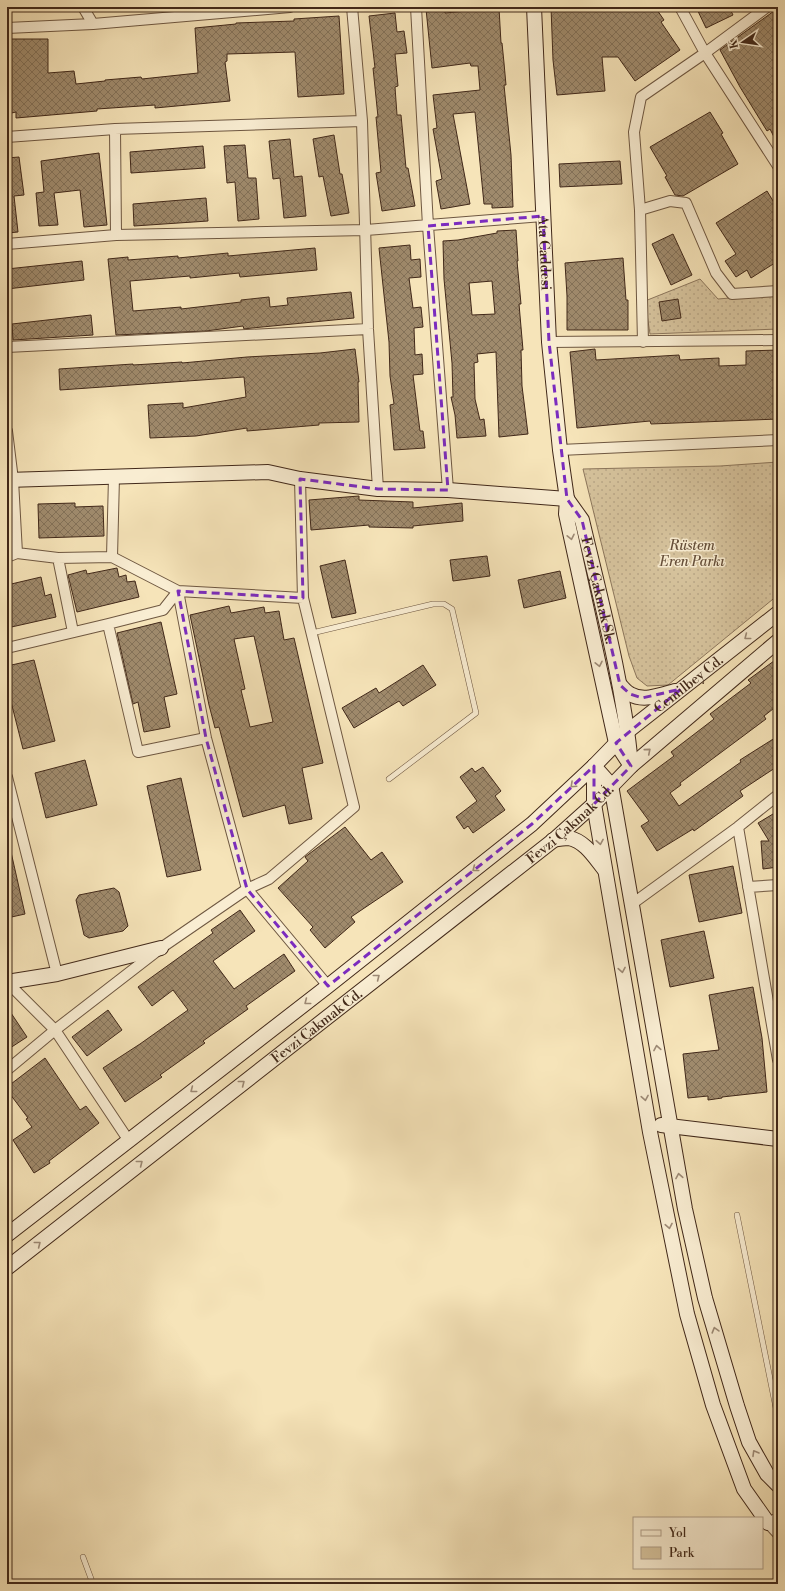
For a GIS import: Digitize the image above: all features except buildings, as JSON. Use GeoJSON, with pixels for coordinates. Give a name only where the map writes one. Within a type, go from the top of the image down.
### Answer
{"type":"FeatureCollection","features":[{"type":"Feature","properties":{"kind":"street"},"geometry":{"type":"LineString","coordinates":[[82,7],[93,24]]}},
{"type":"Feature","properties":{"kind":"street"},"geometry":{"type":"LineString","coordinates":[[7,28],[93,24],[210,11],[290,7]]}},
{"type":"Feature","properties":{"kind":"street"},"geometry":{"type":"LineString","coordinates":[[352,7],[362,121],[368,329],[378,489]]}},
{"type":"Feature","properties":{"kind":"street"},"geometry":{"type":"LineString","coordinates":[[416,7],[428,226],[448,490]]}},
{"type":"Feature","properties":{"kind":"street","name":"Ata Caddesi"},"geometry":{"type":"LineString","coordinates":[[534,7],[549,342],[560,450],[567,499],[566,514],[616,743]]}},
{"type":"Feature","properties":{"kind":"street"},"geometry":{"type":"LineString","coordinates":[[680,7],[704,54],[778,166]]}},
{"type":"Feature","properties":{"kind":"street"},"geometry":{"type":"LineString","coordinates":[[643,342],[640,210],[634,132],[641,98],[704,54],[767,7]]}},
{"type":"Feature","properties":{"kind":"street"},"geometry":{"type":"LineString","coordinates":[[7,137],[115,129],[362,121]]}},
{"type":"Feature","properties":{"kind":"street"},"geometry":{"type":"LineString","coordinates":[[115,129],[116,235]]}},
{"type":"Feature","properties":{"kind":"street"},"geometry":{"type":"LineString","coordinates":[[640,210],[670,201],[686,203],[716,273],[732,294],[778,290]]}},
{"type":"Feature","properties":{"kind":"street"},"geometry":{"type":"LineString","coordinates":[[7,244],[116,235],[366,230],[543,216]]}},
{"type":"Feature","properties":{"kind":"street"},"geometry":{"type":"LineString","coordinates":[[7,347],[368,329]]}},
{"type":"Feature","properties":{"kind":"street"},"geometry":{"type":"LineString","coordinates":[[549,342],[778,340]]}},
{"type":"Feature","properties":{"kind":"street"},"geometry":{"type":"LineString","coordinates":[[7,431],[17,553]]}},
{"type":"Feature","properties":{"kind":"street"},"geometry":{"type":"LineString","coordinates":[[560,450],[778,440]]}},
{"type":"Feature","properties":{"kind":"street"},"geometry":{"type":"LineString","coordinates":[[10,480],[268,472],[300,479],[378,489],[448,490],[567,499]]}},
{"type":"Feature","properties":{"kind":"street"},"geometry":{"type":"LineString","coordinates":[[112,557],[114,477]]}},
{"type":"Feature","properties":{"kind":"street"},"geometry":{"type":"LineString","coordinates":[[7,1070],[55,1030],[160,948],[247,889],[270,879],[354,807],[303,598],[300,479]]}},
{"type":"Feature","properties":{"kind":"street","name":"Fevzi Çakmak Sk."},"geometry":{"type":"LineString","coordinates":[[567,499],[582,520],[620,685],[628,731],[631,766]]}},
{"type":"Feature","properties":{"kind":"street"},"geometry":{"type":"LineString","coordinates":[[7,557],[17,553],[58,558],[112,557],[178,591],[303,598]]}},
{"type":"Feature","properties":{"kind":"street"},"geometry":{"type":"LineString","coordinates":[[58,558],[73,632]]}},
{"type":"Feature","properties":{"kind":"street"},"geometry":{"type":"LineString","coordinates":[[7,648],[163,610],[178,591]]}},
{"type":"Feature","properties":{"kind":"street"},"geometry":{"type":"LineString","coordinates":[[178,591],[206,738],[247,889],[328,986]]}},
{"type":"Feature","properties":{"kind":"street","name":"Cemilbey Cd."},"geometry":{"type":"LineString","coordinates":[[598,762],[628,731],[778,613]]}},
{"type":"Feature","properties":{"kind":"street"},"geometry":{"type":"LineString","coordinates":[[108,624],[138,752],[206,738]]}},
{"type":"Feature","properties":{"kind":"street","name":"Cemilbey Cd."},"geometry":{"type":"LineString","coordinates":[[615,781],[778,641]]}},
{"type":"Feature","properties":{"kind":"street"},"geometry":{"type":"LineString","coordinates":[[620,685],[630,694],[642,698],[681,689]]}},
{"type":"Feature","properties":{"kind":"street"},"geometry":{"type":"LineString","coordinates":[[616,743],[631,766]]}},
{"type":"Feature","properties":{"kind":"street"},"geometry":{"type":"LineString","coordinates":[[598,762],[615,781],[632,904],[670,1126],[685,1209],[706,1298],[749,1442],[767,1474],[778,1485]]}},
{"type":"Feature","properties":{"kind":"street"},"geometry":{"type":"LineString","coordinates":[[598,762],[594,804],[649,1123],[687,1314],[712,1405],[744,1489],[773,1521],[778,1534]]}},
{"type":"Feature","properties":{"kind":"street","name":"Fevzi Çakmak Cd."},"geometry":{"type":"LineString","coordinates":[[7,1235],[328,986],[532,824],[598,762]]}},
{"type":"Feature","properties":{"kind":"street","name":"Fevzi Çakmak Cd."},"geometry":{"type":"LineString","coordinates":[[7,1268],[553,840],[594,804],[615,781]]}},
{"type":"Feature","properties":{"kind":"street"},"geometry":{"type":"LineString","coordinates":[[8,782],[57,974]]}},
{"type":"Feature","properties":{"kind":"street"},"geometry":{"type":"LineString","coordinates":[[632,904],[738,827],[778,794]]}},
{"type":"Feature","properties":{"kind":"street"},"geometry":{"type":"LineString","coordinates":[[738,827],[778,1060]]}},
{"type":"Feature","properties":{"kind":"street"},"geometry":{"type":"LineString","coordinates":[[553,840],[569,838],[579,842],[589,850],[605,871]]}},
{"type":"Feature","properties":{"kind":"street"},"geometry":{"type":"LineString","coordinates":[[748,886],[778,885]]}},
{"type":"Feature","properties":{"kind":"street"},"geometry":{"type":"LineString","coordinates":[[7,982],[57,974],[160,948]]}},
{"type":"Feature","properties":{"kind":"street"},"geometry":{"type":"LineString","coordinates":[[7,982],[55,1030],[129,1141]]}},
{"type":"Feature","properties":{"kind":"street"},"geometry":{"type":"LineString","coordinates":[[649,1123],[778,1139]]}},
{"type":"Feature","properties":{"kind":"lane"},"geometry":{"type":"LineString","coordinates":[[312,633],[433,604],[444,604],[452,609],[476,713],[389,779]]}},
{"type":"Feature","properties":{"kind":"lane"},"geometry":{"type":"LineString","coordinates":[[737,1215],[778,1418]]}},
{"type":"Feature","properties":{"kind":"lane"},"geometry":{"type":"LineString","coordinates":[[84,1557],[93,1584]]}},
{"type":"Feature","properties":{"kind":"highlighted area"},"geometry":{"type":"Polygon","coordinates":[[[543,216],[549,342],[567,499],[582,520],[620,685],[630,694],[642,698],[681,689],[616,743],[631,766],[594,804],[594,766],[532,824],[328,986],[247,889],[206,738],[178,591],[303,598],[300,479],[378,489],[448,490],[428,226],[543,216]]]}},
{"type":"Feature","properties":{"kind":"green space"},"geometry":{"type":"Polygon","coordinates":[[[700,279],[718,299],[778,294],[778,329],[650,334],[645,301],[700,279]]]}},
{"type":"Feature","properties":{"kind":"green space","name":"Rüstem Eren Parkı"},"geometry":{"type":"Polygon","coordinates":[[[778,462],[778,595],[668,685],[647,686],[637,678],[629,656],[583,469],[720,466],[778,462]]]}}]}
